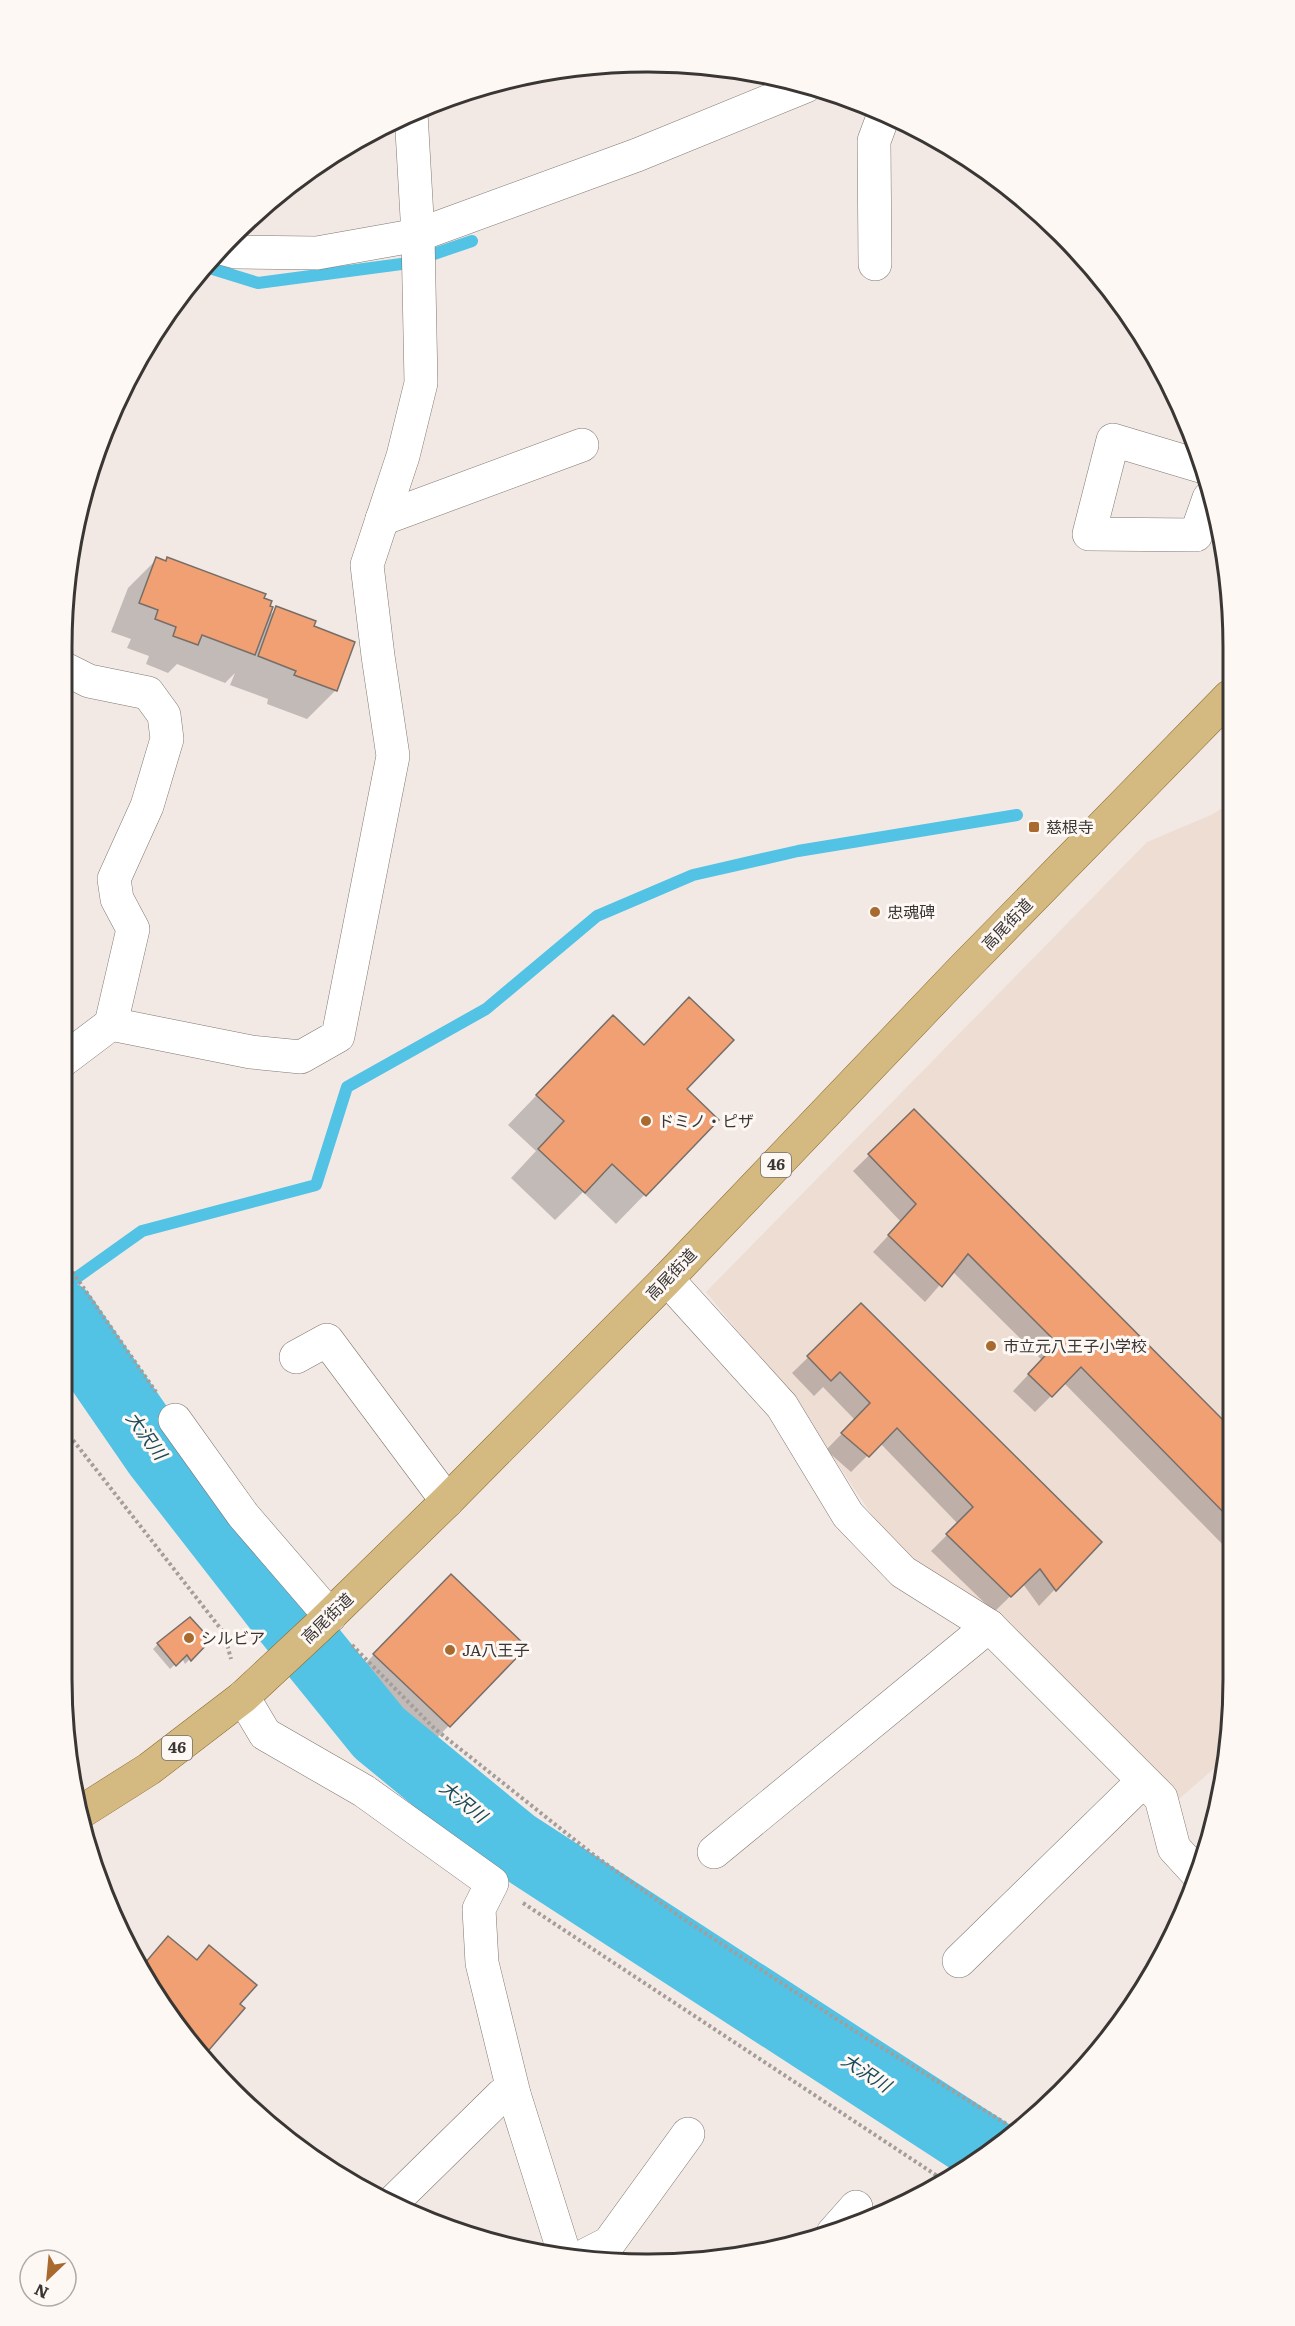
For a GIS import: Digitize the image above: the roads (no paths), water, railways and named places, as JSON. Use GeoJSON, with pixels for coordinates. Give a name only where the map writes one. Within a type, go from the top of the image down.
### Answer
{"type":"FeatureCollection","features":[{"type":"Feature","properties":{"kind":"main road","name":"高尾街道"},"geometry":{"type":"LineString","coordinates":[[87,1808],[149,1768],[243,1697],[323,1622],[447,1501],[667,1279],[959,973],[1223,703]]}},
{"type":"Feature","properties":{"kind":"street"},"geometry":{"type":"LineString","coordinates":[[232,251],[317,253],[418,235],[637,155],[793,91]]}},
{"type":"Feature","properties":{"kind":"street"},"geometry":{"type":"LineString","coordinates":[[875,264],[874,141],[881,122]]}},
{"type":"Feature","properties":{"kind":"street"},"geometry":{"type":"LineString","coordinates":[[111,1024],[251,1052],[301,1057],[338,1036],[393,756],[367,565],[403,456],[421,383],[418,235],[412,123]]}},
{"type":"Feature","properties":{"kind":"street"},"geometry":{"type":"LineString","coordinates":[[1192,464],[1113,440],[1089,534],[1196,535],[1205,508]]}},
{"type":"Feature","properties":{"kind":"street"},"geometry":{"type":"LineString","coordinates":[[382,519],[582,446]]}},
{"type":"Feature","properties":{"kind":"street"},"geometry":{"type":"LineString","coordinates":[[72,672],[89,681],[148,693],[164,715],[167,739],[147,806],[114,879],[117,899],[133,929],[111,1024],[72,1053]]}},
{"type":"Feature","properties":{"kind":"street"},"geometry":{"type":"LineString","coordinates":[[667,1279],[782,1406],[848,1515],[903,1572],[989,1626],[1161,1798],[1174,1848],[1191,1866]]}},
{"type":"Feature","properties":{"kind":"street"},"geometry":{"type":"LineString","coordinates":[[296,1357],[327,1340],[447,1501]]}},
{"type":"Feature","properties":{"kind":"street"},"geometry":{"type":"LineString","coordinates":[[175,1420],[323,1622]]}},
{"type":"Feature","properties":{"kind":"street"},"geometry":{"type":"LineString","coordinates":[[714,1852],[989,1626]]}},
{"type":"Feature","properties":{"kind":"street"},"geometry":{"type":"LineString","coordinates":[[243,1697],[266,1734],[364,1791],[492,1883],[479,1909],[482,1964],[514,2094],[562,2247]]}},
{"type":"Feature","properties":{"kind":"street"},"geometry":{"type":"LineString","coordinates":[[959,1961],[1143,1780]]}},
{"type":"Feature","properties":{"kind":"street"},"geometry":{"type":"LineString","coordinates":[[398,2197],[502,2095],[514,2094]]}},
{"type":"Feature","properties":{"kind":"street"},"geometry":{"type":"LineString","coordinates":[[593,2251],[609,2243],[688,2134]]}},
{"type":"Feature","properties":{"kind":"street"},"geometry":{"type":"LineString","coordinates":[[846,2218],[856,2207]]}},
{"type":"Feature","properties":{"kind":"waterway"},"geometry":{"type":"LineString","coordinates":[[431,255],[472,241]]}},
{"type":"Feature","properties":{"kind":"waterway"},"geometry":{"type":"LineString","coordinates":[[214,269],[258,283],[409,263]]}},
{"type":"Feature","properties":{"kind":"waterway"},"geometry":{"type":"LineString","coordinates":[[72,1281],[142,1231],[316,1185],[347,1087],[486,1009],[597,916],[693,875],[798,851],[1017,815]]}},
{"type":"Feature","properties":{"kind":"waterway","name":"大沢川"},"geometry":{"type":"LineString","coordinates":[[72,1330],[157,1453],[379,1733],[514,1844],[981,2147]]}},
{"type":"Feature","properties":{"kind":"place","name":"慈根寺"},"geometry":{"type":"Point","coordinates":[1034,827]}},
{"type":"Feature","properties":{"kind":"place","name":"忠魂碑"},"geometry":{"type":"Point","coordinates":[875,912]}},
{"type":"Feature","properties":{"kind":"place","name":"ドミノ・ピザ"},"geometry":{"type":"Point","coordinates":[646,1121]}},
{"type":"Feature","properties":{"kind":"place","name":"市立元八王子小学校"},"geometry":{"type":"Point","coordinates":[991,1346]}},
{"type":"Feature","properties":{"kind":"place","name":"シルビア"},"geometry":{"type":"Point","coordinates":[189,1638]}},
{"type":"Feature","properties":{"kind":"place","name":"JA八王子"},"geometry":{"type":"Point","coordinates":[450,1650]}}]}
